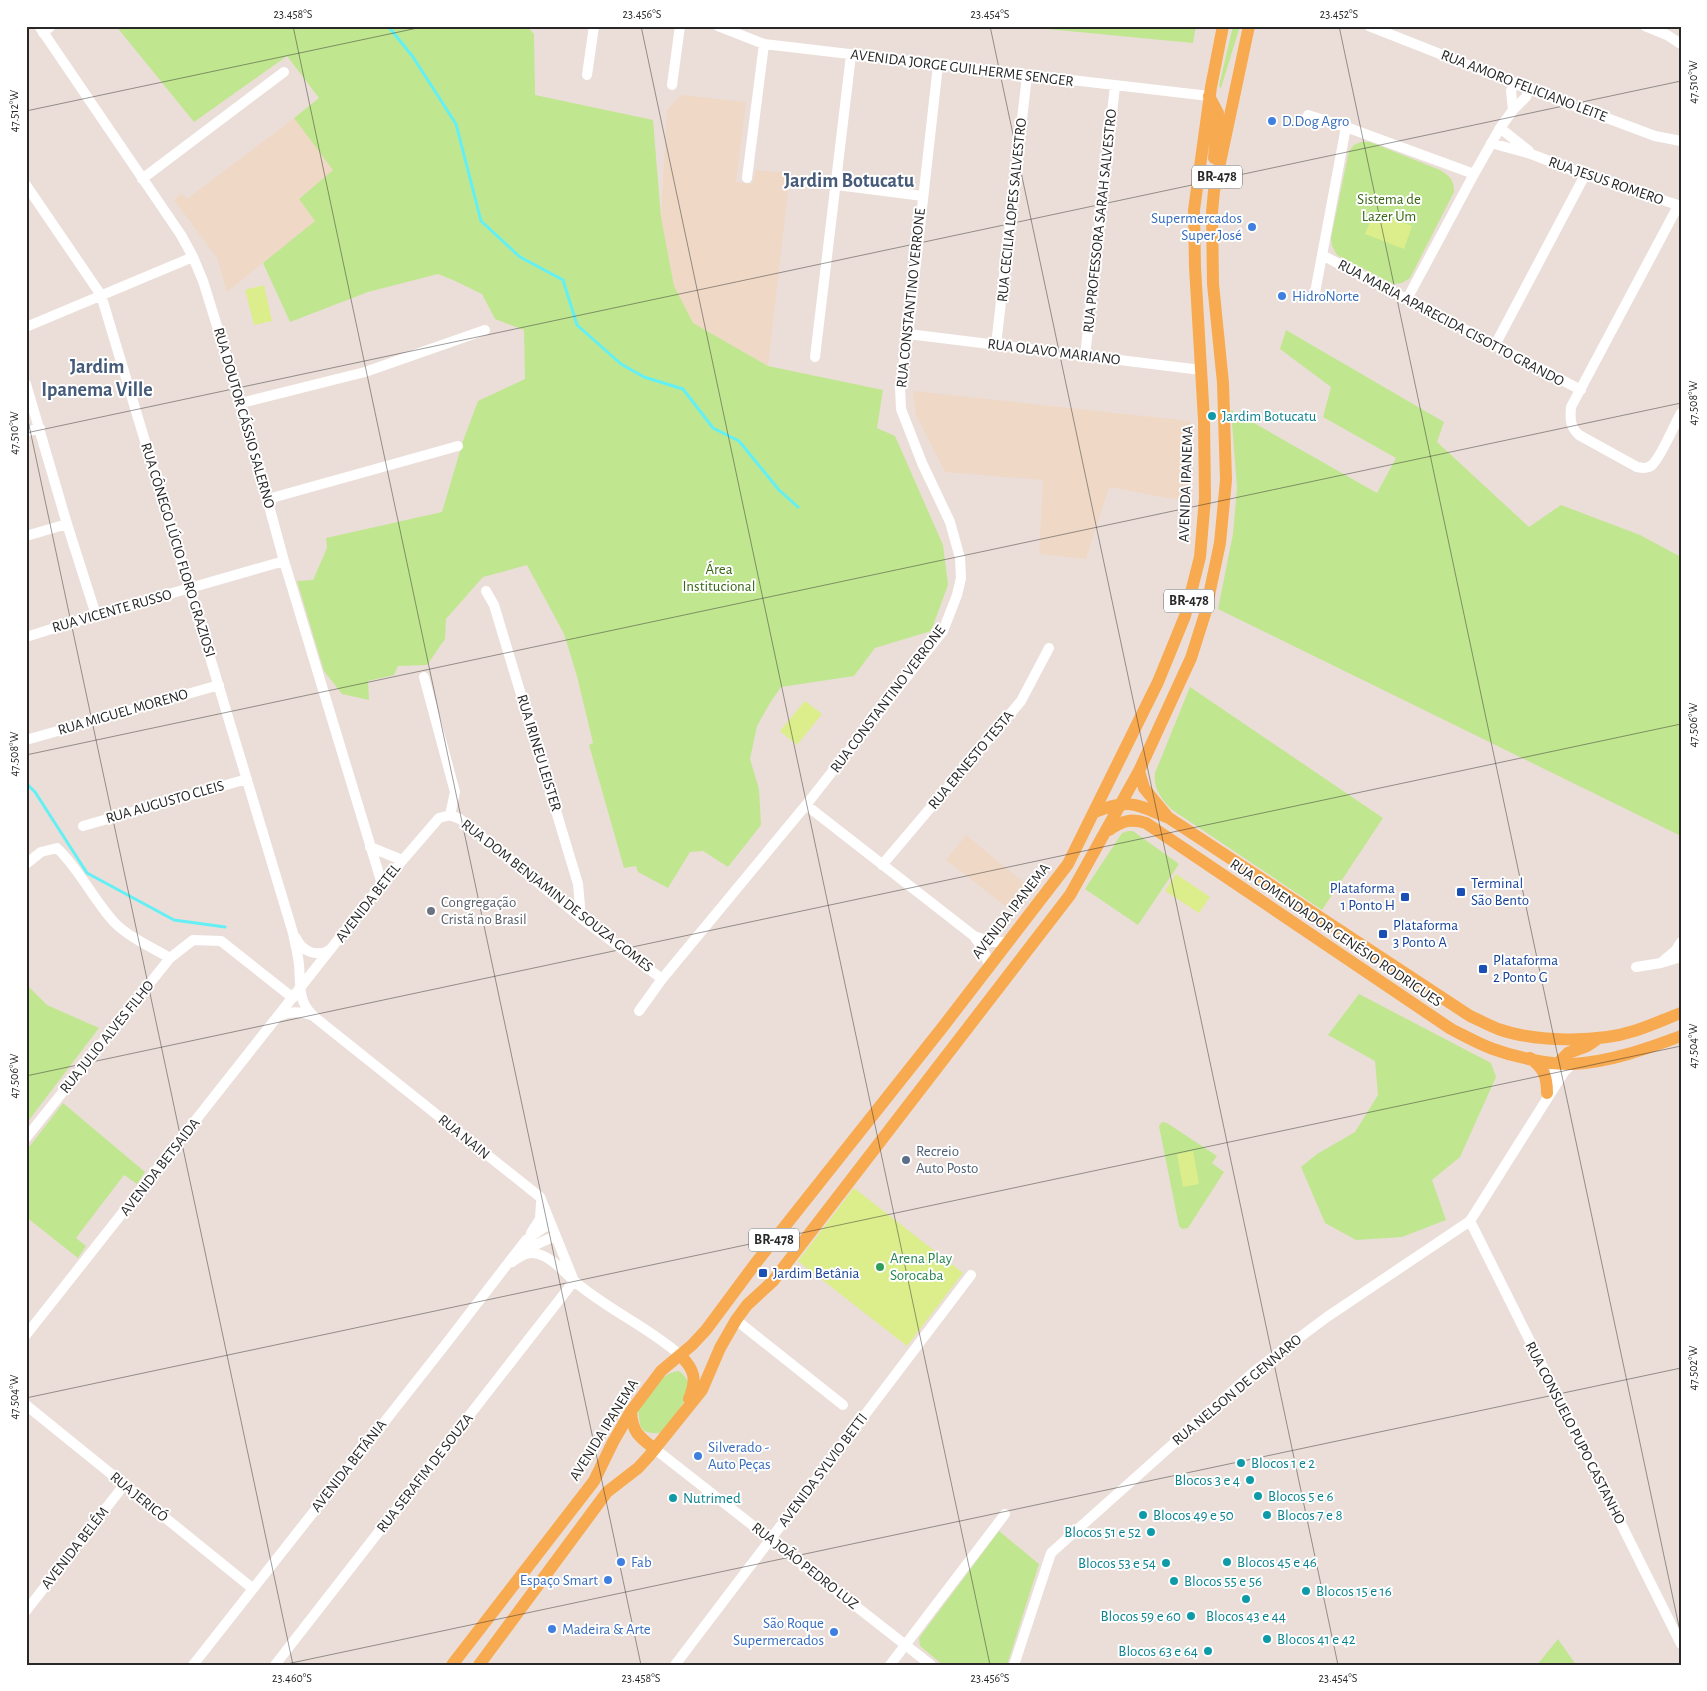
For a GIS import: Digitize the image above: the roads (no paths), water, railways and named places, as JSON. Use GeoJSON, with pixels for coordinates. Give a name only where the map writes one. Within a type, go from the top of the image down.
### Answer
{"type":"FeatureCollection","features":[{"type":"Feature","properties":{"kind":"main road","name":"AVENIDA IPANEMA"},"geometry":{"type":"LineString","coordinates":[[452,1665],[594,1480],[631,1411],[661,1371],[692,1345],[706,1330],[755,1264],[942,1028],[1068,864],[1158,682],[1185,616],[1200,557],[1205,498],[1204,417],[1195,267],[1194,210],[1210,96],[1223,26]]}},
{"type":"Feature","properties":{"kind":"main road","name":"BR-478"},"geometry":{"type":"LineString","coordinates":[[479,1665],[608,1492],[638,1468],[702,1390],[720,1348],[746,1305],[773,1281],[1070,895],[1139,771],[1191,658],[1205,614],[1220,543],[1226,480],[1223,383],[1212,262],[1212,212],[1214,191],[1249,26]]}},
{"type":"Feature","properties":{"kind":"main road"},"geometry":{"type":"LineString","coordinates":[[1210,96],[1218,113],[1211,177],[1214,191]]}},
{"type":"Feature","properties":{"kind":"main road"},"geometry":{"type":"LineString","coordinates":[[1201,370],[1209,364],[1213,357],[1218,331]]}},
{"type":"Feature","properties":{"kind":"main road"},"geometry":{"type":"LineString","coordinates":[[1139,771],[1144,788],[1169,818]]}},
{"type":"Feature","properties":{"kind":"main road"},"geometry":{"type":"LineString","coordinates":[[1094,812],[1122,803]]}},
{"type":"Feature","properties":{"kind":"main road","name":"RUA COMENDADOR GENÉSIO RODRIGUES"},"geometry":{"type":"LineString","coordinates":[[1122,803],[1134,804],[1169,818],[1470,1016],[1498,1029],[1526,1036],[1598,1038]]}},
{"type":"Feature","properties":{"kind":"main road","name":"RUA COMENDADOR GENÉSIO RODRIGUES"},"geometry":{"type":"LineString","coordinates":[[1107,831],[1124,821],[1137,820],[1146,823],[1451,1030],[1493,1049],[1530,1058],[1572,1064],[1593,1062],[1639,1051],[1681,1036]]}},
{"type":"Feature","properties":{"kind":"main road"},"geometry":{"type":"LineString","coordinates":[[1558,1063],[1568,1053],[1587,1046],[1598,1038],[1633,1031],[1681,1012]]}},
{"type":"Feature","properties":{"kind":"main road"},"geometry":{"type":"LineString","coordinates":[[1530,1058],[1539,1064],[1546,1074],[1547,1093]]}},
{"type":"Feature","properties":{"kind":"main road"},"geometry":{"type":"LineString","coordinates":[[671,1430],[689,1399],[695,1378],[692,1370],[680,1354]]}},
{"type":"Feature","properties":{"kind":"main road"},"geometry":{"type":"LineString","coordinates":[[631,1411],[632,1422],[637,1434],[655,1449]]}},
{"type":"Feature","properties":{"kind":"street"},"geometry":{"type":"LineString","coordinates":[[587,75],[594,26]]}},
{"type":"Feature","properties":{"kind":"street"},"geometry":{"type":"LineString","coordinates":[[672,85],[680,26]]}},
{"type":"Feature","properties":{"kind":"street","name":"AVENIDA JORGE GUILHERME SENGER"},"geometry":{"type":"LineString","coordinates":[[718,26],[764,44],[1210,96]]}},
{"type":"Feature","properties":{"kind":"street","name":"RUA AMORO FELICIANO LEITE"},"geometry":{"type":"LineString","coordinates":[[1369,26],[1529,89],[1656,136],[1681,141]]}},
{"type":"Feature","properties":{"kind":"street"},"geometry":{"type":"LineString","coordinates":[[1645,26],[1667,35],[1681,44]]}},
{"type":"Feature","properties":{"kind":"street","name":"RUA DOUTOR CÁSSIO SALERNO"},"geometry":{"type":"LineString","coordinates":[[44,28],[142,179],[181,235],[203,281],[241,404],[284,561],[382,884]]}},
{"type":"Feature","properties":{"kind":"street"},"geometry":{"type":"LineString","coordinates":[[1667,35],[1681,36]]}},
{"type":"Feature","properties":{"kind":"street"},"geometry":{"type":"LineString","coordinates":[[747,178],[764,44]]}},
{"type":"Feature","properties":{"kind":"street"},"geometry":{"type":"LineString","coordinates":[[815,357],[851,55]]}},
{"type":"Feature","properties":{"kind":"street","name":"RUA CONSTANTINO VERRONE"},"geometry":{"type":"LineString","coordinates":[[638,1011],[662,979],[806,805],[943,631],[959,586],[961,578],[960,558],[950,522],[922,463],[901,409],[900,386],[908,334],[938,65]]}},
{"type":"Feature","properties":{"kind":"street"},"geometry":{"type":"LineString","coordinates":[[142,179],[284,72]]}},
{"type":"Feature","properties":{"kind":"street","name":"RUA CECILIA LOPES SALVESTRO"},"geometry":{"type":"LineString","coordinates":[[996,345],[1027,76]]}},
{"type":"Feature","properties":{"kind":"street"},"geometry":{"type":"LineString","coordinates":[[1513,110],[1511,91],[1515,83]]}},
{"type":"Feature","properties":{"kind":"street","name":"RUA PROFESSORA SARAH SALVESTRO"},"geometry":{"type":"LineString","coordinates":[[1085,356],[1115,86]]}},
{"type":"Feature","properties":{"kind":"street"},"geometry":{"type":"LineString","coordinates":[[1407,299],[1500,128],[1513,110],[1526,97],[1529,89]]}},
{"type":"Feature","properties":{"kind":"street"},"geometry":{"type":"LineString","coordinates":[[1308,115],[1474,174]]}},
{"type":"Feature","properties":{"kind":"street"},"geometry":{"type":"LineString","coordinates":[[1314,298],[1346,127]]}},
{"type":"Feature","properties":{"kind":"street","name":"RUA JESUS ROMERO"},"geometry":{"type":"LineString","coordinates":[[1500,128],[1531,154]]}},
{"type":"Feature","properties":{"kind":"street","name":"RUA JESUS ROMERO"},"geometry":{"type":"LineString","coordinates":[[1491,144],[1531,154],[1585,175],[1680,206]]}},
{"type":"Feature","properties":{"kind":"street"},"geometry":{"type":"LineString","coordinates":[[1495,345],[1585,175]]}},
{"type":"Feature","properties":{"kind":"street","name":"RUA CÔNEGO LÚCIO FLORO GRAZIOSI"},"geometry":{"type":"LineString","coordinates":[[26,185],[101,295],[293,933],[298,962],[296,994]]}},
{"type":"Feature","properties":{"kind":"street"},"geometry":{"type":"LineString","coordinates":[[837,185],[923,196]]}},
{"type":"Feature","properties":{"kind":"street"},"geometry":{"type":"LineString","coordinates":[[1680,206],[1571,407],[1570,423],[1574,431],[1579,435],[1637,466],[1648,467],[1656,460],[1681,413]]}},
{"type":"Feature","properties":{"kind":"street","name":"RUA MARIA APARECIDA CISOTTO GRANDO"},"geometry":{"type":"LineString","coordinates":[[1322,255],[1581,390]]}},
{"type":"Feature","properties":{"kind":"street"},"geometry":{"type":"LineString","coordinates":[[26,327],[193,257]]}},
{"type":"Feature","properties":{"kind":"street"},"geometry":{"type":"LineString","coordinates":[[241,404],[365,372],[485,330]]}},
{"type":"Feature","properties":{"kind":"street","name":"RUA OLAVO MARIANO"},"geometry":{"type":"LineString","coordinates":[[908,334],[1201,370]]}},
{"type":"Feature","properties":{"kind":"street"},"geometry":{"type":"LineString","coordinates":[[26,384],[96,615]]}},
{"type":"Feature","properties":{"kind":"street"},"geometry":{"type":"LineString","coordinates":[[26,432],[40,428]]}},
{"type":"Feature","properties":{"kind":"street"},"geometry":{"type":"LineString","coordinates":[[268,499],[458,446]]}},
{"type":"Feature","properties":{"kind":"street"},"geometry":{"type":"LineString","coordinates":[[26,536],[67,524]]}},
{"type":"Feature","properties":{"kind":"street","name":"RUA VICENTE RUSSO"},"geometry":{"type":"LineString","coordinates":[[26,637],[284,561]]}},
{"type":"Feature","properties":{"kind":"street","name":"RUA IRINEU LEISTER"},"geometry":{"type":"LineString","coordinates":[[486,591],[494,605],[578,884],[581,918]]}},
{"type":"Feature","properties":{"kind":"street","name":"RUA ERNESTO TESTA"},"geometry":{"type":"LineString","coordinates":[[882,864],[1021,701],[1049,648]]}},
{"type":"Feature","properties":{"kind":"street"},"geometry":{"type":"LineString","coordinates":[[424,677],[455,792],[450,815]]}},
{"type":"Feature","properties":{"kind":"street","name":"RUA MIGUEL MORENO"},"geometry":{"type":"LineString","coordinates":[[26,740],[219,685]]}},
{"type":"Feature","properties":{"kind":"street","name":"RUA AUGUSTO CLEIS"},"geometry":{"type":"LineString","coordinates":[[83,826],[247,778]]}},
{"type":"Feature","properties":{"kind":"street"},"geometry":{"type":"LineString","coordinates":[[806,805],[974,936],[984,951],[989,966]]}},
{"type":"Feature","properties":{"kind":"street","name":"RUA DOM BENJAMIN DE SOUZA GOMES"},"geometry":{"type":"LineString","coordinates":[[450,815],[460,818],[581,918],[662,979]]}},
{"type":"Feature","properties":{"kind":"street","name":"AVENIDA BETEL"},"geometry":{"type":"LineString","coordinates":[[296,994],[402,860],[439,818],[450,815]]}},
{"type":"Feature","properties":{"kind":"street"},"geometry":{"type":"LineString","coordinates":[[370,847],[402,860]]}},
{"type":"Feature","properties":{"kind":"street"},"geometry":{"type":"LineString","coordinates":[[26,864],[41,852],[57,848],[68,859],[115,924],[170,958]]}},
{"type":"Feature","properties":{"kind":"street","name":"RUA CÔNEGO LÚCIO FLORO GRAZIOSI"},"geometry":{"type":"LineString","coordinates":[[293,933],[298,944],[305,950],[313,953]]}},
{"type":"Feature","properties":{"kind":"street"},"geometry":{"type":"LineString","coordinates":[[974,936],[992,942],[1007,942]]}},
{"type":"Feature","properties":{"kind":"street","name":"RUA JULIO ALVES FILHO"},"geometry":{"type":"LineString","coordinates":[[26,1138],[170,958],[193,940]]}},
{"type":"Feature","properties":{"kind":"street","name":"RUA NAIN"},"geometry":{"type":"LineString","coordinates":[[193,940],[221,941],[296,994],[314,1017],[540,1197],[574,1281]]}},
{"type":"Feature","properties":{"kind":"street"},"geometry":{"type":"LineString","coordinates":[[1661,962],[1676,950],[1681,942]]}},
{"type":"Feature","properties":{"kind":"street"},"geometry":{"type":"LineString","coordinates":[[313,953],[321,954],[332,949]]}},
{"type":"Feature","properties":{"kind":"street"},"geometry":{"type":"LineString","coordinates":[[313,953],[318,959],[317,967]]}},
{"type":"Feature","properties":{"kind":"street"},"geometry":{"type":"LineString","coordinates":[[1636,967],[1681,957]]}},
{"type":"Feature","properties":{"kind":"street","name":"RUA NAIN"},"geometry":{"type":"LineString","coordinates":[[310,976],[307,988],[308,999],[314,1017]]}},
{"type":"Feature","properties":{"kind":"street","name":"AVENIDA BETSAIDA"},"geometry":{"type":"LineString","coordinates":[[26,1335],[296,994]]}},
{"type":"Feature","properties":{"kind":"street"},"geometry":{"type":"LineString","coordinates":[[279,1016],[295,1012],[314,1017]]}},
{"type":"Feature","properties":{"kind":"street","name":"RUA NELSON DE GENNARO"},"geometry":{"type":"LineString","coordinates":[[1543,1106],[1558,1063]]}},
{"type":"Feature","properties":{"kind":"street","name":"RUA NELSON DE GENNARO"},"geometry":{"type":"LineString","coordinates":[[1014,1665],[1051,1553],[1256,1370],[1327,1317],[1470,1221],[1564,1072],[1572,1064]]}},
{"type":"Feature","properties":{"kind":"street","name":"AVENIDA BETÂNIA"},"geometry":{"type":"LineString","coordinates":[[192,1665],[505,1267],[540,1219],[542,1208],[540,1197]]}},
{"type":"Feature","properties":{"kind":"street","name":"RUA CONSUELO PUPO CASTANHO"},"geometry":{"type":"LineString","coordinates":[[1470,1221],[1681,1644]]}},
{"type":"Feature","properties":{"kind":"street","name":"AVENIDA BETÂNIA"},"geometry":{"type":"LineString","coordinates":[[505,1267],[523,1250],[554,1232],[546,1226],[525,1240]]}},
{"type":"Feature","properties":{"kind":"street"},"geometry":{"type":"LineString","coordinates":[[505,1267],[525,1254],[532,1253],[543,1256],[574,1281],[680,1354]]}},
{"type":"Feature","properties":{"kind":"street","name":"AVENIDA SYLVIO BETTI"},"geometry":{"type":"LineString","coordinates":[[675,1665],[971,1275]]}},
{"type":"Feature","properties":{"kind":"street","name":"RUA SERAFIM DE SOUZA"},"geometry":{"type":"LineString","coordinates":[[275,1665],[574,1281]]}},
{"type":"Feature","properties":{"kind":"street"},"geometry":{"type":"LineString","coordinates":[[736,1320],[843,1405]]}},
{"type":"Feature","properties":{"kind":"street","name":"RUA JERICÓ"},"geometry":{"type":"LineString","coordinates":[[26,1404],[252,1588]]}},
{"type":"Feature","properties":{"kind":"street","name":"RUA JOÃO PEDRO LUZ"},"geometry":{"type":"LineString","coordinates":[[655,1449],[931,1665]]}},
{"type":"Feature","properties":{"kind":"street","name":"AVENIDA BELÉM"},"geometry":{"type":"LineString","coordinates":[[26,1611],[124,1485]]}},
{"type":"Feature","properties":{"kind":"street"},"geometry":{"type":"LineString","coordinates":[[890,1665],[1005,1514]]}},
{"type":"Feature","properties":{"kind":"waterway"},"geometry":{"type":"LineString","coordinates":[[388,26],[413,57],[456,124],[481,221],[520,257],[563,280],[577,325],[621,364],[644,377],[683,389],[713,428],[739,441],[779,490],[798,507]]}},
{"type":"Feature","properties":{"kind":"waterway"},"geometry":{"type":"LineString","coordinates":[[26,783],[35,792],[87,873],[174,920],[225,927]]}},
{"type":"Feature","properties":{"kind":"place","name":"D.Dog Agro"},"geometry":{"type":"Point","coordinates":[1272,121]}},
{"type":"Feature","properties":{"kind":"place","name":"Supermercados Super José"},"geometry":{"type":"Point","coordinates":[1252,227]}},
{"type":"Feature","properties":{"kind":"place","name":"HidroNorte"},"geometry":{"type":"Point","coordinates":[1282,296]}},
{"type":"Feature","properties":{"kind":"place","name":"Jardim Botucatu"},"geometry":{"type":"Point","coordinates":[1212,416]}},
{"type":"Feature","properties":{"kind":"place","name":"Terminal São Bento"},"geometry":{"type":"Point","coordinates":[1461,892]}},
{"type":"Feature","properties":{"kind":"place","name":"Plataforma 1 Ponto H"},"geometry":{"type":"Point","coordinates":[1405,897]}},
{"type":"Feature","properties":{"kind":"place","name":"Congregação Cristã no Brasil"},"geometry":{"type":"Point","coordinates":[431,911]}},
{"type":"Feature","properties":{"kind":"place","name":"Plataforma 3 Ponto A"},"geometry":{"type":"Point","coordinates":[1383,934]}},
{"type":"Feature","properties":{"kind":"place","name":"Plataforma 2 Ponto G"},"geometry":{"type":"Point","coordinates":[1483,969]}},
{"type":"Feature","properties":{"kind":"place","name":"Recreio Auto Posto"},"geometry":{"type":"Point","coordinates":[906,1160]}},
{"type":"Feature","properties":{"kind":"place","name":"Arena Play Sorocaba"},"geometry":{"type":"Point","coordinates":[880,1267]}},
{"type":"Feature","properties":{"kind":"place","name":"Jardim Betânia"},"geometry":{"type":"Point","coordinates":[763,1273]}},
{"type":"Feature","properties":{"kind":"place","name":"Silverado - Auto Peças"},"geometry":{"type":"Point","coordinates":[698,1456]}},
{"type":"Feature","properties":{"kind":"place","name":"Blocos 1 e 2"},"geometry":{"type":"Point","coordinates":[1241,1463]}},
{"type":"Feature","properties":{"kind":"place","name":"Blocos 3 e 4"},"geometry":{"type":"Point","coordinates":[1250,1480]}},
{"type":"Feature","properties":{"kind":"place","name":"Blocos 5 e 6"},"geometry":{"type":"Point","coordinates":[1258,1496]}},
{"type":"Feature","properties":{"kind":"place","name":"Nutrimed"},"geometry":{"type":"Point","coordinates":[673,1498]}},
{"type":"Feature","properties":{"kind":"place","name":"Blocos 49 e 50"},"geometry":{"type":"Point","coordinates":[1143,1515]}},
{"type":"Feature","properties":{"kind":"place","name":"Blocos 7 e 8"},"geometry":{"type":"Point","coordinates":[1267,1515]}},
{"type":"Feature","properties":{"kind":"place","name":"Blocos 51 e 52"},"geometry":{"type":"Point","coordinates":[1151,1532]}},
{"type":"Feature","properties":{"kind":"place","name":"Fab"},"geometry":{"type":"Point","coordinates":[621,1562]}},
{"type":"Feature","properties":{"kind":"place","name":"Blocos 45 e 46"},"geometry":{"type":"Point","coordinates":[1227,1562]}},
{"type":"Feature","properties":{"kind":"place","name":"Blocos 53 e 54"},"geometry":{"type":"Point","coordinates":[1166,1563]}},
{"type":"Feature","properties":{"kind":"place","name":"Espaço Smart"},"geometry":{"type":"Point","coordinates":[608,1580]}},
{"type":"Feature","properties":{"kind":"place","name":"Blocos 55 e 56"},"geometry":{"type":"Point","coordinates":[1174,1581]}},
{"type":"Feature","properties":{"kind":"place","name":"Blocos 15 e 16"},"geometry":{"type":"Point","coordinates":[1306,1591]}},
{"type":"Feature","properties":{"kind":"place","name":"Blocos 43 e 44"},"geometry":{"type":"Point","coordinates":[1246,1599]}},
{"type":"Feature","properties":{"kind":"place","name":"Blocos 59 e 60"},"geometry":{"type":"Point","coordinates":[1191,1616]}},
{"type":"Feature","properties":{"kind":"place","name":"Madeira & Arte"},"geometry":{"type":"Point","coordinates":[552,1629]}},
{"type":"Feature","properties":{"kind":"place","name":"São Roque Supermercados"},"geometry":{"type":"Point","coordinates":[834,1632]}},
{"type":"Feature","properties":{"kind":"place","name":"Blocos 41 e 42"},"geometry":{"type":"Point","coordinates":[1267,1639]}},
{"type":"Feature","properties":{"kind":"place","name":"Blocos 63 e 64"},"geometry":{"type":"Point","coordinates":[1208,1651]}},
{"type":"Feature","properties":{"kind":"district","name":"Jardim Botucatu"},"geometry":{"type":"Point","coordinates":[849,181]}},
{"type":"Feature","properties":{"kind":"district","name":"Jardim Ipanema Ville"},"geometry":{"type":"Point","coordinates":[97,378]}},
{"type":"Feature","properties":{"kind":"park label","name":"Sistema de Lazer Um"},"geometry":{"type":"Point","coordinates":[1389,208]}},
{"type":"Feature","properties":{"kind":"park label","name":"Área Institucional"},"geometry":{"type":"Point","coordinates":[719,578]}}]}
